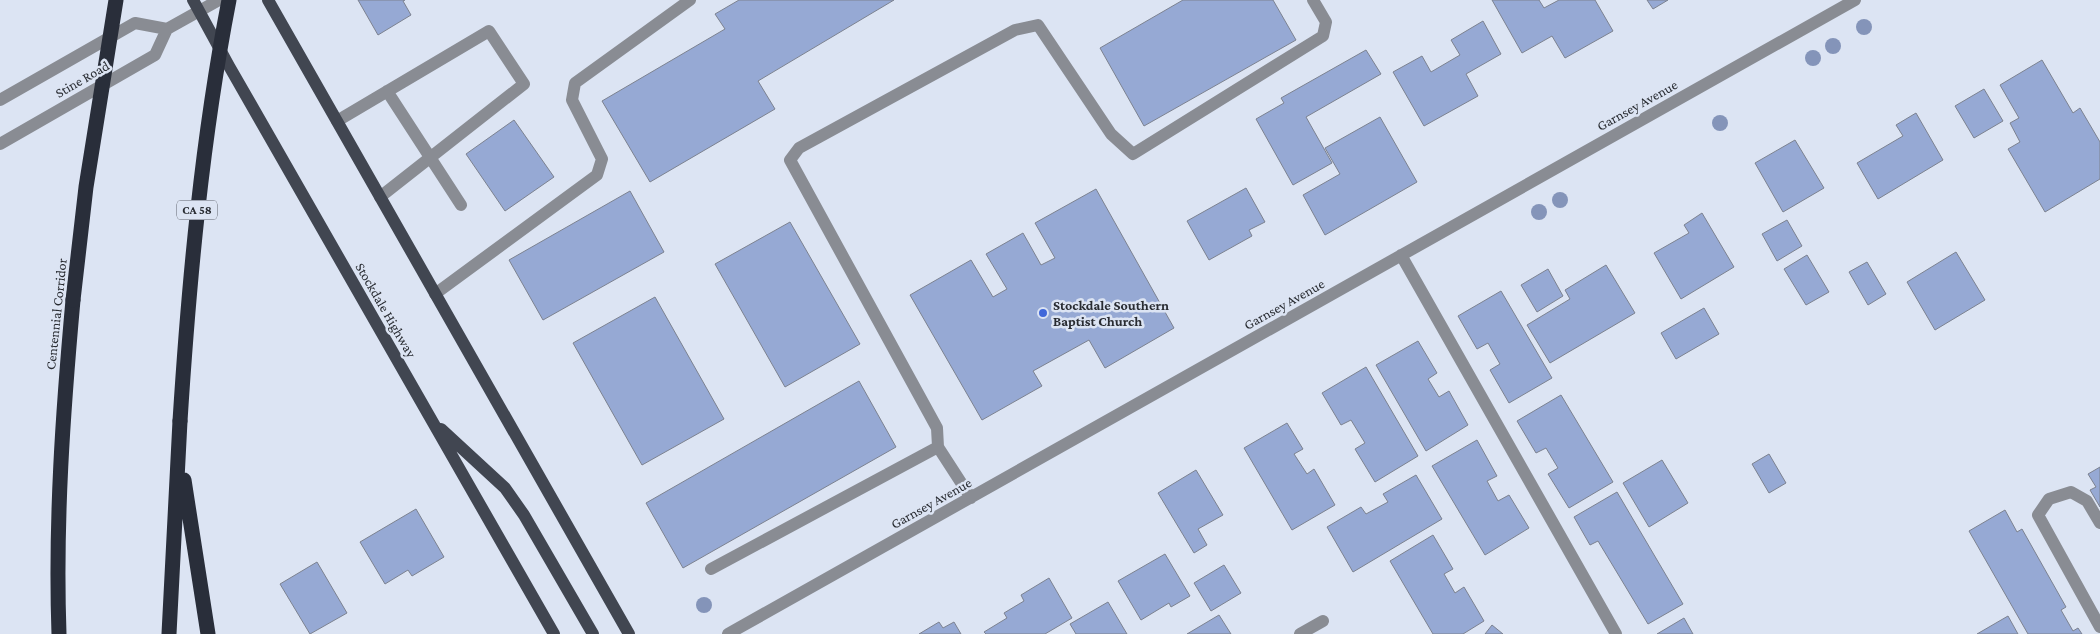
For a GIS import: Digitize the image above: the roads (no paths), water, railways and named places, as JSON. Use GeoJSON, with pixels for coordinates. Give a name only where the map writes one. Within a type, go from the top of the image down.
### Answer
{"type":"FeatureCollection","features":[{"type":"Feature","properties":{"kind":"highway","name":"Centennial Corridor"},"geometry":{"type":"LineString","coordinates":[[59,632],[58,515],[63,405],[86,187],[116,0]]}},
{"type":"Feature","properties":{"kind":"highway","name":"CA 58"},"geometry":{"type":"LineString","coordinates":[[169,634],[187,316],[198,206],[213,98],[230,0]]}},
{"type":"Feature","properties":{"kind":"highway"},"geometry":{"type":"LineString","coordinates":[[179,452],[208,634]]}},
{"type":"Feature","properties":{"kind":"main road"},"geometry":{"type":"LineString","coordinates":[[268,0],[629,634]]}},
{"type":"Feature","properties":{"kind":"main road","name":"Stockdale Highway"},"geometry":{"type":"LineString","coordinates":[[196,6],[554,634]]}},
{"type":"Feature","properties":{"kind":"main road"},"geometry":{"type":"LineString","coordinates":[[434,423],[505,488],[524,515],[593,634]]}},
{"type":"Feature","properties":{"kind":"street"},"geometry":{"type":"LineString","coordinates":[[167,29],[196,6],[219,0]]}},
{"type":"Feature","properties":{"kind":"street"},"geometry":{"type":"LineString","coordinates":[[435,294],[597,175],[602,159],[572,100],[575,83],[690,0]]}},
{"type":"Feature","properties":{"kind":"street"},"geometry":{"type":"LineString","coordinates":[[970,498],[938,447],[937,428],[790,160],[799,148],[1015,30],[1038,25],[1111,134],[1133,154],[1324,36],[1326,22],[1313,0]]}},
{"type":"Feature","properties":{"kind":"street","name":"Garnsey Avenue"},"geometry":{"type":"LineString","coordinates":[[728,634],[1855,0]]}},
{"type":"Feature","properties":{"kind":"street","name":"Stine Road"},"geometry":{"type":"LineString","coordinates":[[0,100],[135,23],[167,29],[156,55],[0,144]]}},
{"type":"Feature","properties":{"kind":"street"},"geometry":{"type":"LineString","coordinates":[[336,121],[490,31],[524,84],[380,197]]}},
{"type":"Feature","properties":{"kind":"street"},"geometry":{"type":"LineString","coordinates":[[387,91],[461,206]]}},
{"type":"Feature","properties":{"kind":"street"},"geometry":{"type":"LineString","coordinates":[[1401,256],[1616,634]]}},
{"type":"Feature","properties":{"kind":"street"},"geometry":{"type":"LineString","coordinates":[[711,569],[938,447]]}},
{"type":"Feature","properties":{"kind":"street"},"geometry":{"type":"LineString","coordinates":[[2100,523],[2088,501],[2071,492],[2049,500],[2038,515],[2100,627]]}},
{"type":"Feature","properties":{"kind":"street"},"geometry":{"type":"LineString","coordinates":[[1300,634],[1323,621]]}},
{"type":"Feature","properties":{"kind":"place","name":"Stockdale Southern Baptist Church"},"geometry":{"type":"Point","coordinates":[1043,313]}}]}
